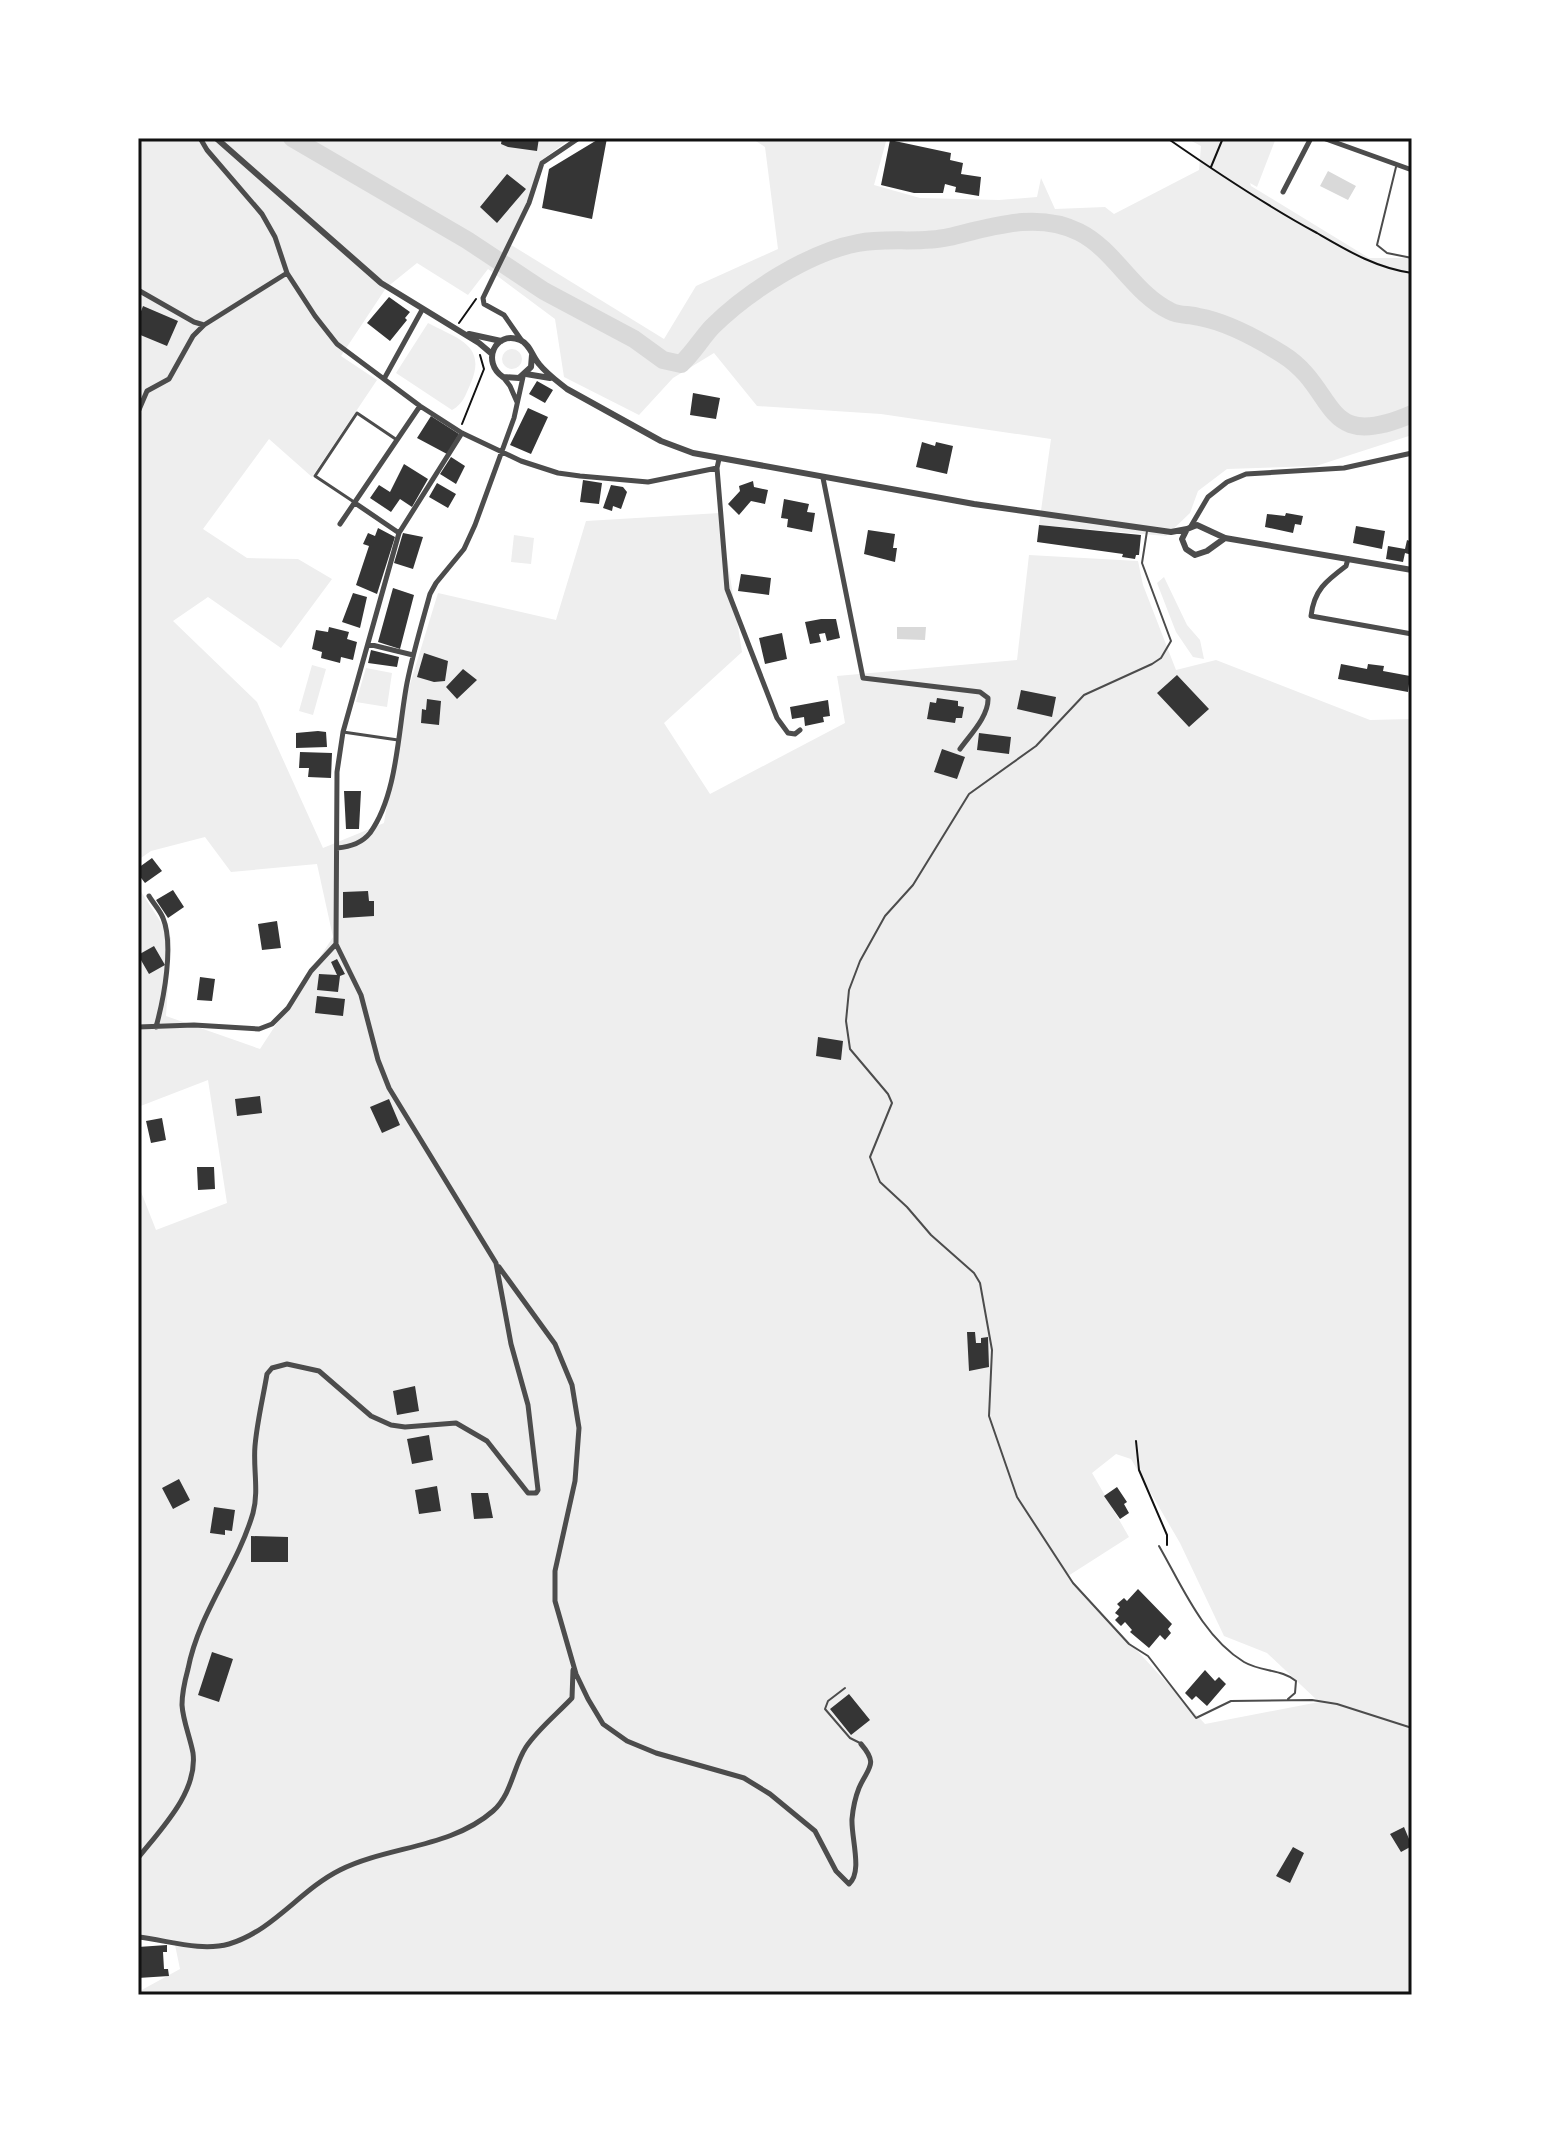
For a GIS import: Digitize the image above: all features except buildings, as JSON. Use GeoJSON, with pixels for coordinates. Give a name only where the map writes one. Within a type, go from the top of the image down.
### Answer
{"type":"FeatureCollection","features":[{"type":"Feature","properties":{"kind":"street"},"geometry":{"type":"LineString","coordinates":[[200,138],[262,214],[275,237],[287,273],[337,344],[462,433],[501,453],[558,473],[637,481],[680,477],[717,468]]}},
{"type":"Feature","properties":{"kind":"street"},"geometry":{"type":"LineString","coordinates":[[216,138],[371,274],[492,354]]}},
{"type":"Feature","properties":{"kind":"street"},"geometry":{"type":"LineString","coordinates":[[579,138],[542,163],[529,203],[487,285],[484,304],[504,315],[553,379],[668,444],[719,459],[1010,510],[1171,532],[1205,528],[1225,538],[1412,570]]}},
{"type":"Feature","properties":{"kind":"street"},"geometry":{"type":"LineString","coordinates":[[1283,192],[1311,138]]}},
{"type":"Feature","properties":{"kind":"street"},"geometry":{"type":"LineString","coordinates":[[1323,138],[1412,170]]}},
{"type":"Feature","properties":{"kind":"street"},"geometry":{"type":"LineString","coordinates":[[138,412],[147,391],[169,379],[193,336],[204,325],[287,273]]}},
{"type":"Feature","properties":{"kind":"street"},"geometry":{"type":"LineString","coordinates":[[138,290],[204,325]]}},
{"type":"Feature","properties":{"kind":"street"},"geometry":{"type":"LineString","coordinates":[[384,379],[422,310]]}},
{"type":"Feature","properties":{"kind":"street"},"geometry":{"type":"LineString","coordinates":[[510,322],[503,340],[492,354],[492,365],[510,386],[517,402]]}},
{"type":"Feature","properties":{"kind":"street"},"geometry":{"type":"LineString","coordinates":[[455,329],[522,341]]}},
{"type":"Feature","properties":{"kind":"street"},"geometry":{"type":"LineString","coordinates":[[337,848],[347,847],[367,836],[375,824],[388,788],[413,655],[430,594],[464,549],[501,453],[524,375],[531,367],[532,355]]}},
{"type":"Feature","properties":{"kind":"street"},"geometry":{"type":"LineString","coordinates":[[503,377],[514,379],[524,375],[553,379]]}},
{"type":"Feature","properties":{"kind":"street"},"geometry":{"type":"LineString","coordinates":[[340,524],[420,406]]}},
{"type":"Feature","properties":{"kind":"street"},"geometry":{"type":"LineString","coordinates":[[397,440],[357,413],[315,476],[399,533]]}},
{"type":"Feature","properties":{"kind":"street"},"geometry":{"type":"LineString","coordinates":[[462,433],[399,533],[343,732],[337,772],[336,944],[361,995],[378,1060],[389,1088],[496,1263],[555,1344],[572,1385],[579,1428],[575,1481],[555,1571],[555,1601],[576,1674],[603,1724],[627,1741],[656,1753],[744,1778],[770,1794],[815,1831],[836,1871],[849,1884],[855,1879],[857,1869],[852,1824],[854,1800],[872,1763],[870,1754],[861,1744]]}},
{"type":"Feature","properties":{"kind":"street"},"geometry":{"type":"LineString","coordinates":[[1182,539],[1199,515],[1202,504],[1216,490],[1246,474],[1344,468],[1412,453]]}},
{"type":"Feature","properties":{"kind":"street"},"geometry":{"type":"LineString","coordinates":[[719,459],[717,468],[727,589],[777,718],[788,733],[795,734],[800,730]]}},
{"type":"Feature","properties":{"kind":"street"},"geometry":{"type":"LineString","coordinates":[[823,478],[863,678],[980,692],[988,698],[989,704],[960,749]]}},
{"type":"Feature","properties":{"kind":"street"},"geometry":{"type":"LineString","coordinates":[[1199,515],[1211,535],[1211,547]]}},
{"type":"Feature","properties":{"kind":"street"},"geometry":{"type":"LineString","coordinates":[[1171,532],[1182,539],[1186,549],[1195,555],[1225,538]]}},
{"type":"Feature","properties":{"kind":"street"},"geometry":{"type":"LineString","coordinates":[[1348,559],[1346,566],[1320,585],[1311,616],[1412,634]]}},
{"type":"Feature","properties":{"kind":"street"},"geometry":{"type":"LineString","coordinates":[[368,644],[413,655]]}},
{"type":"Feature","properties":{"kind":"street"},"geometry":{"type":"LineString","coordinates":[[343,732],[398,740]]}},
{"type":"Feature","properties":{"kind":"street"},"geometry":{"type":"LineString","coordinates":[[149,896],[164,919],[168,959],[156,1027]]}},
{"type":"Feature","properties":{"kind":"street"},"geometry":{"type":"LineString","coordinates":[[138,1027],[194,1025],[259,1029],[272,1024],[288,1008],[311,971],[336,944]]}},
{"type":"Feature","properties":{"kind":"street"},"geometry":{"type":"LineString","coordinates":[[138,1858],[183,1798],[191,1778],[193,1756],[182,1706],[187,1670],[197,1633],[228,1574],[252,1514],[256,1495],[255,1443],[267,1374],[272,1368],[287,1364],[319,1371],[371,1416],[391,1425],[405,1427],[456,1423],[487,1441],[528,1493],[538,1490],[528,1405],[511,1344],[496,1263]]}},
{"type":"Feature","properties":{"kind":"street"},"geometry":{"type":"LineString","coordinates":[[138,1937],[196,1945],[227,1945],[268,1924],[337,1872],[369,1857],[443,1837],[485,1816],[505,1796],[528,1745],[572,1698],[572,1660]]}},
{"type":"Feature","properties":{"kind":"lane"},"geometry":{"type":"LineString","coordinates":[[1396,166],[1377,245],[1380,250],[1412,258]]}},
{"type":"Feature","properties":{"kind":"lane"},"geometry":{"type":"LineString","coordinates":[[1147,529],[1142,563],[1171,641],[1167,650],[1152,664],[1084,695],[1036,746],[969,794],[913,885],[885,916],[860,961],[849,990],[846,1021],[850,1049],[892,1103],[870,1157],[880,1182],[931,1235],[974,1273],[980,1283],[992,1350],[989,1416],[1017,1497],[1073,1583],[1129,1644],[1148,1656],[1196,1718],[1231,1701],[1287,1700],[1337,1704],[1412,1728]]}},
{"type":"Feature","properties":{"kind":"lane"},"geometry":{"type":"LineString","coordinates":[[1159,1546],[1215,1637],[1242,1661],[1259,1669],[1288,1675],[1296,1681],[1295,1693],[1287,1700]]}},
{"type":"Feature","properties":{"kind":"lane"},"geometry":{"type":"LineString","coordinates":[[845,1688],[828,1701],[825,1709],[850,1738],[861,1744]]}},
{"type":"Feature","properties":{"kind":"path"},"geometry":{"type":"LineString","coordinates":[[1167,138],[1285,216],[1367,261],[1393,271],[1412,273]]}},
{"type":"Feature","properties":{"kind":"path"},"geometry":{"type":"LineString","coordinates":[[1211,168],[1223,138]]}},
{"type":"Feature","properties":{"kind":"path"},"geometry":{"type":"LineString","coordinates":[[462,433],[462,421],[481,374]]}},
{"type":"Feature","properties":{"kind":"path"},"geometry":{"type":"LineString","coordinates":[[1136,1441],[1139,1470],[1167,1535],[1168,1545],[1164,1554]]}},
{"type":"Feature","properties":{"kind":"shaded area"},"geometry":{"type":"Polygon","coordinates":[[[138,138],[571,138],[542,160],[508,243],[664,339],[696,286],[778,249],[765,147],[751,138],[887,138],[874,185],[920,198],[999,200],[1037,197],[1041,178],[1055,209],[1105,207],[1114,214],[1199,170],[1201,146],[1186,138],[1276,138],[1257,187],[1250,183],[1251,186],[1369,258],[1412,258],[1412,435],[1316,466],[1227,469],[1198,491],[1190,513],[1166,536],[1039,525],[1051,439],[881,414],[757,406],[714,353],[673,378],[639,415],[564,377],[555,319],[488,269],[468,295],[417,263],[386,288],[341,356],[377,380],[312,477],[269,439],[203,529],[247,558],[298,559],[332,579],[281,648],[208,597],[173,621],[257,702],[323,848],[384,823],[403,707],[438,593],[556,620],[586,521],[720,513],[742,652],[664,723],[710,794],[845,723],[837,676],[1017,660],[1029,555],[1138,561],[1143,585],[1176,670],[1216,660],[1370,720],[1412,719],[1412,1995],[138,1995],[138,1992],[180,1969],[174,1940],[138,1936],[138,1184],[156,1230],[227,1203],[208,1080],[138,1107],[138,887],[171,938],[166,1016],[260,1049],[333,937],[317,864],[231,872],[205,837],[151,851],[138,860],[138,138]],[[1116,1454],[1092,1473],[1129,1537],[1068,1576],[1205,1724],[1319,1702],[1267,1653],[1224,1636],[1180,1543],[1131,1459],[1116,1454]]]}},
{"type":"Feature","properties":{"kind":"shaded area"},"geometry":{"type":"Polygon","coordinates":[[[1328,171],[1356,186],[1348,200],[1320,186],[1328,171]]]}},
{"type":"Feature","properties":{"kind":"shaded area"},"geometry":{"type":"Polygon","coordinates":[[[428,323],[459,339],[473,352],[475,372],[465,396],[452,410],[396,373],[428,323]]]}},
{"type":"Feature","properties":{"kind":"shaded area"},"geometry":{"type":"Polygon","coordinates":[[[512,349],[519,352],[522,359],[519,366],[512,369],[505,366],[502,359],[505,352],[512,349]]]}},
{"type":"Feature","properties":{"kind":"shaded area"},"geometry":{"type":"Polygon","coordinates":[[[514,535],[534,538],[531,564],[511,562],[514,535]]]}},
{"type":"Feature","properties":{"kind":"shaded area"},"geometry":{"type":"Polygon","coordinates":[[[1164,577],[1187,625],[1200,640],[1204,659],[1193,657],[1176,632],[1157,583],[1164,577]]]}},
{"type":"Feature","properties":{"kind":"shaded area"},"geometry":{"type":"Polygon","coordinates":[[[897,627],[926,627],[925,640],[897,639],[897,627]]]}},
{"type":"Feature","properties":{"kind":"shaded area"},"geometry":{"type":"Polygon","coordinates":[[[312,665],[326,669],[313,715],[299,711],[312,665]]]}},
{"type":"Feature","properties":{"kind":"shaded area"},"geometry":{"type":"Polygon","coordinates":[[[366,668],[392,673],[387,707],[356,702],[366,668]]]}},
{"type":"Feature","properties":{"kind":"waterway"},"geometry":{"type":"LineString","coordinates":[[292,138],[467,240],[544,291],[634,339],[663,360],[681,364],[712,327],[743,300],[780,275],[819,255],[869,241],[938,239],[998,225],[1047,223],[1079,232],[1092,240],[1145,294],[1170,311],[1220,323],[1282,354],[1300,368],[1345,422],[1361,426],[1382,424],[1412,414]]}}]}
